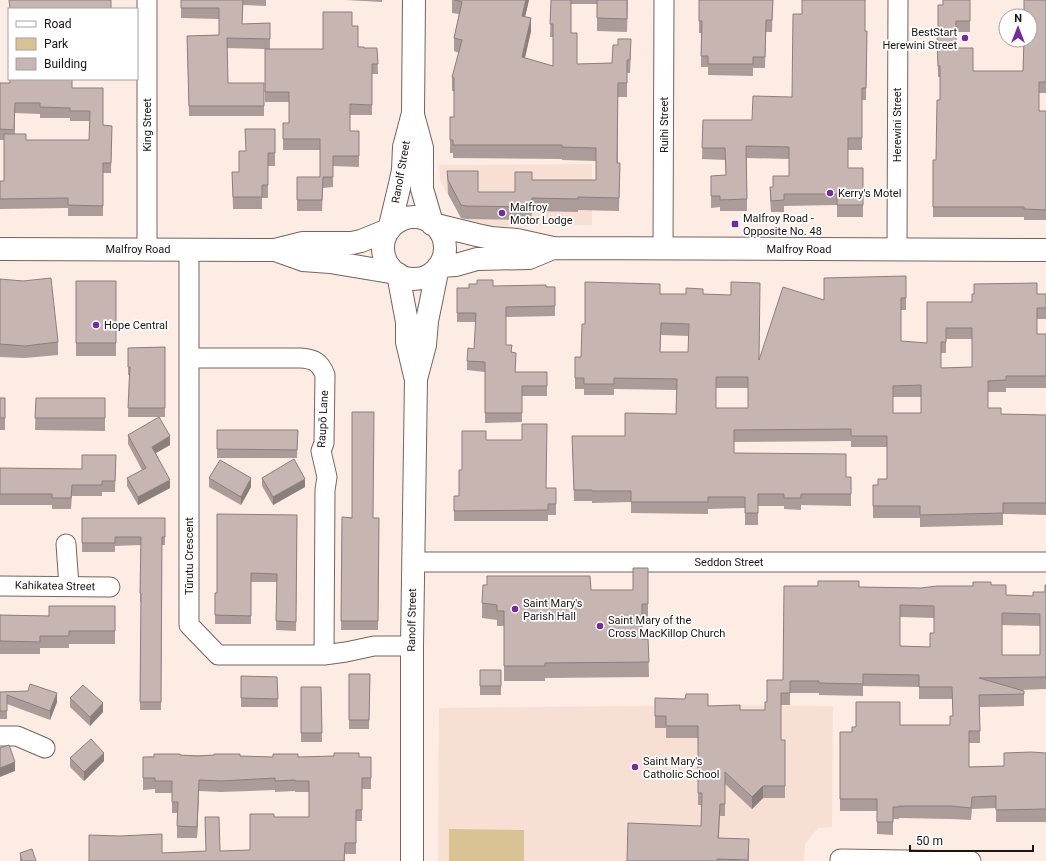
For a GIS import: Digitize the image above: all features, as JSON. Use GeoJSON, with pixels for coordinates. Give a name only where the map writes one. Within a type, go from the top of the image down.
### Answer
{"type":"FeatureCollection","features":[{"type":"Feature","properties":{"kind":"main road","name":"Ranolf Street"},"geometry":{"type":"LineString","coordinates":[[389,230],[403,170],[404,147],[413,113],[414,0]]}},
{"type":"Feature","properties":{"kind":"main road","name":"Ranolf Street"},"geometry":{"type":"LineString","coordinates":[[413,113],[422,148],[422,189],[432,223]]}},
{"type":"Feature","properties":{"kind":"main road"},"geometry":{"type":"LineString","coordinates":[[409,218],[425,219],[439,230],[445,248],[443,258],[438,266],[426,276],[412,279],[397,274],[388,264],[384,253],[383,246],[389,230],[394,224],[401,220],[409,218]]}},
{"type":"Feature","properties":{"kind":"main road","name":"Malfroy Road"},"geometry":{"type":"LineString","coordinates":[[432,223],[491,238],[517,240],[553,248],[1046,250]]}},
{"type":"Feature","properties":{"kind":"main road","name":"Malfroy Road"},"geometry":{"type":"LineString","coordinates":[[0,249],[275,250],[303,243],[352,243],[389,230]]}},
{"type":"Feature","properties":{"kind":"main road","name":"Malfroy Road"},"geometry":{"type":"LineString","coordinates":[[438,266],[456,265],[477,259],[529,258],[553,248]]}},
{"type":"Feature","properties":{"kind":"main road","name":"Malfroy Road"},"geometry":{"type":"LineString","coordinates":[[275,250],[303,260],[330,262],[397,274]]}},
{"type":"Feature","properties":{"kind":"main road","name":"Ranolf Street"},"geometry":{"type":"LineString","coordinates":[[412,861],[412,646],[416,379],[425,345],[426,321],[438,266]]}},
{"type":"Feature","properties":{"kind":"main road","name":"Ranolf Street"},"geometry":{"type":"LineString","coordinates":[[397,274],[408,322],[407,342],[416,379]]}},
{"type":"Feature","properties":{"kind":"street","name":"King Street"},"geometry":{"type":"LineString","coordinates":[[146,249],[147,0]]}},
{"type":"Feature","properties":{"kind":"street","name":"Ruihi Street"},"geometry":{"type":"LineString","coordinates":[[664,0],[664,249]]}},
{"type":"Feature","properties":{"kind":"street","name":"Herewini Street"},"geometry":{"type":"LineString","coordinates":[[897,250],[898,0]]}},
{"type":"Feature","properties":{"kind":"street","name":"Tūrutu Crescent"},"geometry":{"type":"LineString","coordinates":[[188,249],[189,626],[218,655],[324,655],[374,646],[412,646]]}},
{"type":"Feature","properties":{"kind":"street","name":"Raupō Lane"},"geometry":{"type":"LineString","coordinates":[[189,358],[301,358],[318,362],[322,367],[325,374],[324,443],[321,451],[327,477],[325,490],[324,655]]}},
{"type":"Feature","properties":{"kind":"street"},"geometry":{"type":"LineString","coordinates":[[66,544],[69,586]]}},
{"type":"Feature","properties":{"kind":"street","name":"Seddon Street"},"geometry":{"type":"LineString","coordinates":[[413,562],[1046,562]]}},
{"type":"Feature","properties":{"kind":"street","name":"Kahikatea Street"},"geometry":{"type":"LineString","coordinates":[[0,586],[110,587]]}},
{"type":"Feature","properties":{"kind":"street"},"geometry":{"type":"LineString","coordinates":[[0,736],[17,736],[46,748]]}},
{"type":"Feature","properties":{"kind":"street"},"geometry":{"type":"LineString","coordinates":[[840,860],[971,861]]}},
{"type":"Feature","properties":{"kind":"shaded area"},"geometry":{"type":"Polygon","coordinates":[[[592,164],[592,225],[486,227],[461,218],[440,180],[439,165],[592,164]]]}},
{"type":"Feature","properties":{"kind":"shaded area","name":"Saint Mary's Catholic School"},"geometry":{"type":"Polygon","coordinates":[[[716,705],[833,706],[832,827],[818,828],[805,844],[804,861],[438,861],[439,708],[716,705]]]}},
{"type":"Feature","properties":{"kind":"green space"},"geometry":{"type":"Polygon","coordinates":[[[449,829],[524,830],[524,861],[449,861],[449,829]]]}},
{"type":"Feature","properties":{"kind":"building"},"geometry":{"type":"Polygon","coordinates":[[[9,0],[111,0],[111,8],[10,8],[9,0]]]}},
{"type":"Feature","properties":{"kind":"building"},"geometry":{"type":"Polygon","coordinates":[[[181,0],[243,0],[242,24],[270,23],[270,39],[227,38],[228,83],[264,83],[264,106],[189,106],[187,36],[219,35],[219,8],[181,8],[181,0]]]}},
{"type":"Feature","properties":{"kind":"building"},"geometry":{"type":"Polygon","coordinates":[[[455,0],[526,0],[522,16],[531,18],[522,57],[553,66],[553,24],[550,24],[551,0],[571,0],[571,33],[577,33],[577,64],[612,63],[613,45],[618,45],[618,39],[631,39],[630,60],[627,60],[627,83],[618,83],[617,163],[620,163],[619,198],[532,198],[531,207],[461,205],[448,180],[447,171],[478,171],[478,192],[515,192],[515,172],[532,172],[532,180],[596,180],[596,148],[562,147],[562,145],[453,145],[453,140],[450,140],[450,117],[454,117],[454,78],[452,77],[462,40],[454,38],[462,2],[455,0]]]}},
{"type":"Feature","properties":{"kind":"building"},"geometry":{"type":"Polygon","coordinates":[[[597,0],[627,0],[627,19],[597,18],[597,0]]]}},
{"type":"Feature","properties":{"kind":"building"},"geometry":{"type":"Polygon","coordinates":[[[699,0],[773,0],[772,20],[766,20],[765,57],[753,57],[753,64],[708,64],[708,56],[701,56],[702,21],[699,21],[699,0]]]}},
{"type":"Feature","properties":{"kind":"building"},"geometry":{"type":"Polygon","coordinates":[[[802,0],[865,0],[865,31],[867,31],[866,88],[862,88],[862,138],[848,138],[848,168],[863,168],[863,205],[837,205],[837,194],[784,194],[784,200],[771,201],[770,187],[773,187],[773,176],[789,176],[789,147],[746,146],[747,199],[720,200],[720,196],[711,196],[711,176],[726,175],[725,148],[702,148],[703,120],[752,120],[753,96],[792,97],[793,14],[802,14],[802,0]]]}},
{"type":"Feature","properties":{"kind":"building"},"geometry":{"type":"Polygon","coordinates":[[[943,0],[970,0],[970,21],[956,21],[956,48],[973,48],[973,71],[1023,71],[1024,48],[1038,48],[1038,8],[1024,8],[1024,0],[1046,0],[1046,82],[1039,82],[1039,111],[1046,111],[1046,210],[1024,209],[1024,207],[933,207],[933,160],[936,160],[937,100],[940,100],[940,66],[938,66],[937,31],[938,5],[943,5],[943,0]]]}},
{"type":"Feature","properties":{"kind":"building"},"geometry":{"type":"Polygon","coordinates":[[[323,12],[352,12],[352,26],[358,26],[358,47],[377,48],[378,64],[372,64],[372,105],[350,104],[350,131],[359,131],[359,156],[333,156],[333,177],[323,177],[322,200],[297,200],[297,177],[320,177],[320,139],[283,139],[283,123],[289,123],[289,92],[265,92],[265,49],[323,49],[323,12]]]}},
{"type":"Feature","properties":{"kind":"building"},"geometry":{"type":"Polygon","coordinates":[[[10,80],[72,80],[72,88],[103,88],[103,125],[112,126],[111,163],[103,163],[103,206],[68,205],[68,198],[0,199],[0,181],[4,181],[4,134],[26,134],[26,140],[89,140],[90,111],[70,111],[70,108],[40,107],[40,103],[15,103],[14,130],[0,129],[0,83],[10,83],[10,80]]]}},
{"type":"Feature","properties":{"kind":"building"},"geometry":{"type":"Polygon","coordinates":[[[245,129],[275,129],[275,153],[268,153],[268,185],[262,185],[262,197],[233,197],[232,172],[239,172],[239,151],[246,151],[245,129]]]}},
{"type":"Feature","properties":{"kind":"building"},"geometry":{"type":"Polygon","coordinates":[[[906,276],[906,298],[901,298],[901,341],[927,343],[927,302],[972,302],[974,284],[1037,283],[1037,294],[1046,294],[1046,308],[1037,308],[1037,334],[1046,334],[1046,376],[1006,376],[1006,380],[988,381],[988,408],[1001,408],[1001,414],[1046,415],[1046,503],[1003,503],[1003,513],[920,515],[920,506],[873,506],[873,485],[878,485],[878,479],[887,479],[887,436],[851,436],[851,429],[734,430],[734,453],[846,454],[846,477],[851,477],[851,494],[801,494],[801,498],[784,498],[784,494],[758,494],[758,513],[745,513],[745,497],[708,497],[708,502],[631,502],[631,491],[574,490],[572,436],[625,436],[625,413],[676,414],[677,379],[614,378],[614,384],[584,384],[584,378],[575,378],[575,357],[581,357],[582,324],[585,324],[585,282],[660,284],[660,294],[686,294],[686,288],[703,289],[703,294],[731,295],[731,282],[760,283],[759,360],[783,287],[824,300],[824,278],[906,276]],[[661,323],[660,352],[688,352],[689,324],[661,323]],[[946,328],[946,342],[941,342],[941,368],[972,367],[972,328],[946,328]],[[716,377],[716,408],[748,408],[748,377],[716,377]],[[921,385],[893,386],[893,413],[921,413],[921,385]]]}},
{"type":"Feature","properties":{"kind":"building"},"geometry":{"type":"Polygon","coordinates":[[[51,278],[58,342],[25,346],[0,344],[0,279],[23,281],[51,278]]]}},
{"type":"Feature","properties":{"kind":"building"},"geometry":{"type":"Polygon","coordinates":[[[477,280],[493,280],[493,286],[546,285],[546,287],[555,287],[555,306],[506,307],[506,345],[512,345],[511,352],[516,353],[515,372],[547,372],[547,386],[522,386],[522,413],[485,413],[485,362],[467,361],[468,348],[474,349],[476,313],[457,313],[457,288],[469,288],[469,284],[477,284],[477,280]]]}},
{"type":"Feature","properties":{"kind":"building","name":"Hope Central"},"geometry":{"type":"Polygon","coordinates":[[[76,281],[116,281],[116,343],[76,343],[76,281]]]}},
{"type":"Feature","properties":{"kind":"building"},"geometry":{"type":"Polygon","coordinates":[[[165,347],[165,408],[128,408],[130,367],[128,367],[128,348],[165,347]]]}},
{"type":"Feature","properties":{"kind":"building"},"geometry":{"type":"Polygon","coordinates":[[[0,398],[5,398],[5,418],[0,418],[0,398]]]}},
{"type":"Feature","properties":{"kind":"building"},"geometry":{"type":"Polygon","coordinates":[[[36,398],[105,398],[105,418],[35,418],[36,398]]]}},
{"type":"Feature","properties":{"kind":"building"},"geometry":{"type":"Polygon","coordinates":[[[352,412],[374,412],[373,518],[379,518],[378,621],[341,621],[342,517],[352,518],[352,412]]]}},
{"type":"Feature","properties":{"kind":"building"},"geometry":{"type":"Polygon","coordinates":[[[159,417],[170,436],[152,447],[170,480],[138,497],[127,478],[146,468],[128,435],[159,417]]]}},
{"type":"Feature","properties":{"kind":"building"},"geometry":{"type":"Polygon","coordinates":[[[522,424],[547,424],[546,488],[556,488],[556,504],[548,504],[548,510],[454,511],[454,496],[459,496],[459,470],[462,470],[462,431],[486,431],[486,440],[522,440],[522,424]]]}},
{"type":"Feature","properties":{"kind":"building"},"geometry":{"type":"Polygon","coordinates":[[[217,430],[298,430],[297,450],[217,449],[217,430]]]}},
{"type":"Feature","properties":{"kind":"building"},"geometry":{"type":"Polygon","coordinates":[[[82,455],[116,455],[115,481],[102,481],[102,485],[72,485],[71,498],[52,498],[52,494],[0,494],[0,468],[82,469],[82,455]]]}},
{"type":"Feature","properties":{"kind":"building"},"geometry":{"type":"Polygon","coordinates":[[[294,459],[305,479],[273,497],[262,478],[294,459]]]}},
{"type":"Feature","properties":{"kind":"building"},"geometry":{"type":"Polygon","coordinates":[[[220,460],[251,478],[241,497],[209,478],[220,460]]]}},
{"type":"Feature","properties":{"kind":"building"},"geometry":{"type":"Polygon","coordinates":[[[217,514],[297,515],[296,622],[276,621],[277,574],[251,573],[251,616],[215,615],[215,593],[217,593],[217,514]]]}},
{"type":"Feature","properties":{"kind":"building"},"geometry":{"type":"Polygon","coordinates":[[[82,518],[165,518],[165,537],[162,537],[161,702],[140,702],[141,537],[115,537],[115,543],[82,543],[82,518]]]}},
{"type":"Feature","properties":{"kind":"building"},"geometry":{"type":"Polygon","coordinates":[[[633,568],[648,568],[648,604],[642,604],[642,639],[648,639],[649,662],[545,663],[545,666],[504,666],[504,611],[497,611],[497,605],[482,603],[483,585],[487,585],[487,576],[590,576],[591,590],[633,590],[633,568]]]}},
{"type":"Feature","properties":{"kind":"building"},"geometry":{"type":"Polygon","coordinates":[[[818,581],[859,581],[859,587],[921,588],[937,586],[973,586],[973,582],[991,582],[991,585],[1006,585],[1006,595],[1033,596],[1033,592],[1045,592],[1046,585],[1046,677],[979,678],[1024,691],[1024,694],[979,695],[980,731],[969,731],[969,767],[1004,766],[1004,753],[1046,753],[1046,809],[996,810],[996,796],[972,797],[971,808],[951,806],[893,807],[893,822],[877,822],[877,799],[840,799],[840,732],[852,732],[852,727],[856,727],[856,702],[900,702],[900,725],[950,725],[950,716],[953,716],[952,687],[919,687],[919,675],[863,674],[863,684],[790,681],[790,693],[781,693],[781,740],[785,740],[785,786],[763,786],[752,797],[725,772],[725,804],[720,804],[718,838],[749,839],[748,860],[717,859],[717,861],[627,861],[628,823],[701,826],[702,793],[698,793],[698,726],[666,726],[666,716],[655,716],[655,698],[685,699],[686,694],[708,694],[708,706],[740,705],[740,710],[765,710],[765,702],[767,702],[767,680],[783,680],[784,586],[818,586],[818,581]],[[900,605],[900,646],[930,647],[930,633],[934,633],[934,606],[900,605]],[[1002,613],[1002,655],[1040,655],[1040,614],[1002,613]]]}},
{"type":"Feature","properties":{"kind":"building"},"geometry":{"type":"Polygon","coordinates":[[[49,606],[115,606],[115,631],[69,631],[69,636],[40,636],[40,642],[0,641],[0,615],[49,616],[49,606]]]}},
{"type":"Feature","properties":{"kind":"building"},"geometry":{"type":"Polygon","coordinates":[[[480,670],[501,670],[501,686],[480,686],[480,670]]]}},
{"type":"Feature","properties":{"kind":"building"},"geometry":{"type":"Polygon","coordinates":[[[349,674],[370,674],[369,720],[349,720],[349,674]]]}},
{"type":"Feature","properties":{"kind":"building"},"geometry":{"type":"Polygon","coordinates":[[[241,676],[277,677],[278,699],[241,698],[241,676]]]}},
{"type":"Feature","properties":{"kind":"building"},"geometry":{"type":"Polygon","coordinates":[[[30,684],[57,693],[50,711],[7,695],[7,711],[0,711],[0,692],[28,691],[30,684]]]}},
{"type":"Feature","properties":{"kind":"building"},"geometry":{"type":"Polygon","coordinates":[[[83,685],[103,703],[90,717],[70,698],[83,685]]]}},
{"type":"Feature","properties":{"kind":"building"},"geometry":{"type":"Polygon","coordinates":[[[301,687],[321,687],[322,733],[301,733],[301,687]]]}},
{"type":"Feature","properties":{"kind":"building"},"geometry":{"type":"Polygon","coordinates":[[[91,739],[104,753],[84,772],[70,758],[91,739]]]}},
{"type":"Feature","properties":{"kind":"building"},"geometry":{"type":"Polygon","coordinates":[[[9,745],[15,762],[0,768],[0,748],[9,745]]]}},
{"type":"Feature","properties":{"kind":"building"},"geometry":{"type":"Polygon","coordinates":[[[334,753],[359,753],[359,757],[371,757],[371,778],[362,778],[362,810],[356,810],[356,843],[345,843],[344,861],[89,861],[89,835],[120,836],[162,834],[162,853],[206,851],[205,817],[219,817],[220,851],[250,850],[250,814],[274,814],[274,817],[309,817],[309,781],[275,781],[275,778],[221,781],[199,780],[197,827],[177,826],[178,802],[172,802],[172,781],[155,781],[155,778],[143,778],[143,757],[154,757],[154,754],[180,754],[197,756],[214,754],[240,754],[240,756],[273,757],[273,754],[298,754],[298,757],[334,756],[334,753]]]}},
{"type":"Feature","properties":{"kind":"building"},"geometry":{"type":"Polygon","coordinates":[[[32,849],[36,861],[22,861],[20,853],[32,849]]]}},
{"type":"Feature","properties":{"kind":"place","name":"BestStart Herewini Street"},"geometry":{"type":"Point","coordinates":[965,38]}},
{"type":"Feature","properties":{"kind":"place","name":"Kerry's Motel"},"geometry":{"type":"Point","coordinates":[830,193]}},
{"type":"Feature","properties":{"kind":"place","name":"Malfroy Motor Lodge"},"geometry":{"type":"Point","coordinates":[502,213]}},
{"type":"Feature","properties":{"kind":"place","name":"Malfroy Road - Opposite No. 48"},"geometry":{"type":"Point","coordinates":[735,224]}},
{"type":"Feature","properties":{"kind":"place","name":"Hope Central"},"geometry":{"type":"Point","coordinates":[96,325]}},
{"type":"Feature","properties":{"kind":"place","name":"Saint Mary's Parish Hall"},"geometry":{"type":"Point","coordinates":[515,609]}},
{"type":"Feature","properties":{"kind":"place","name":"Saint Mary of the Cross MacKillop Church"},"geometry":{"type":"Point","coordinates":[600,626]}},
{"type":"Feature","properties":{"kind":"place","name":"Saint Mary's Catholic School"},"geometry":{"type":"Point","coordinates":[635,767]}}]}
